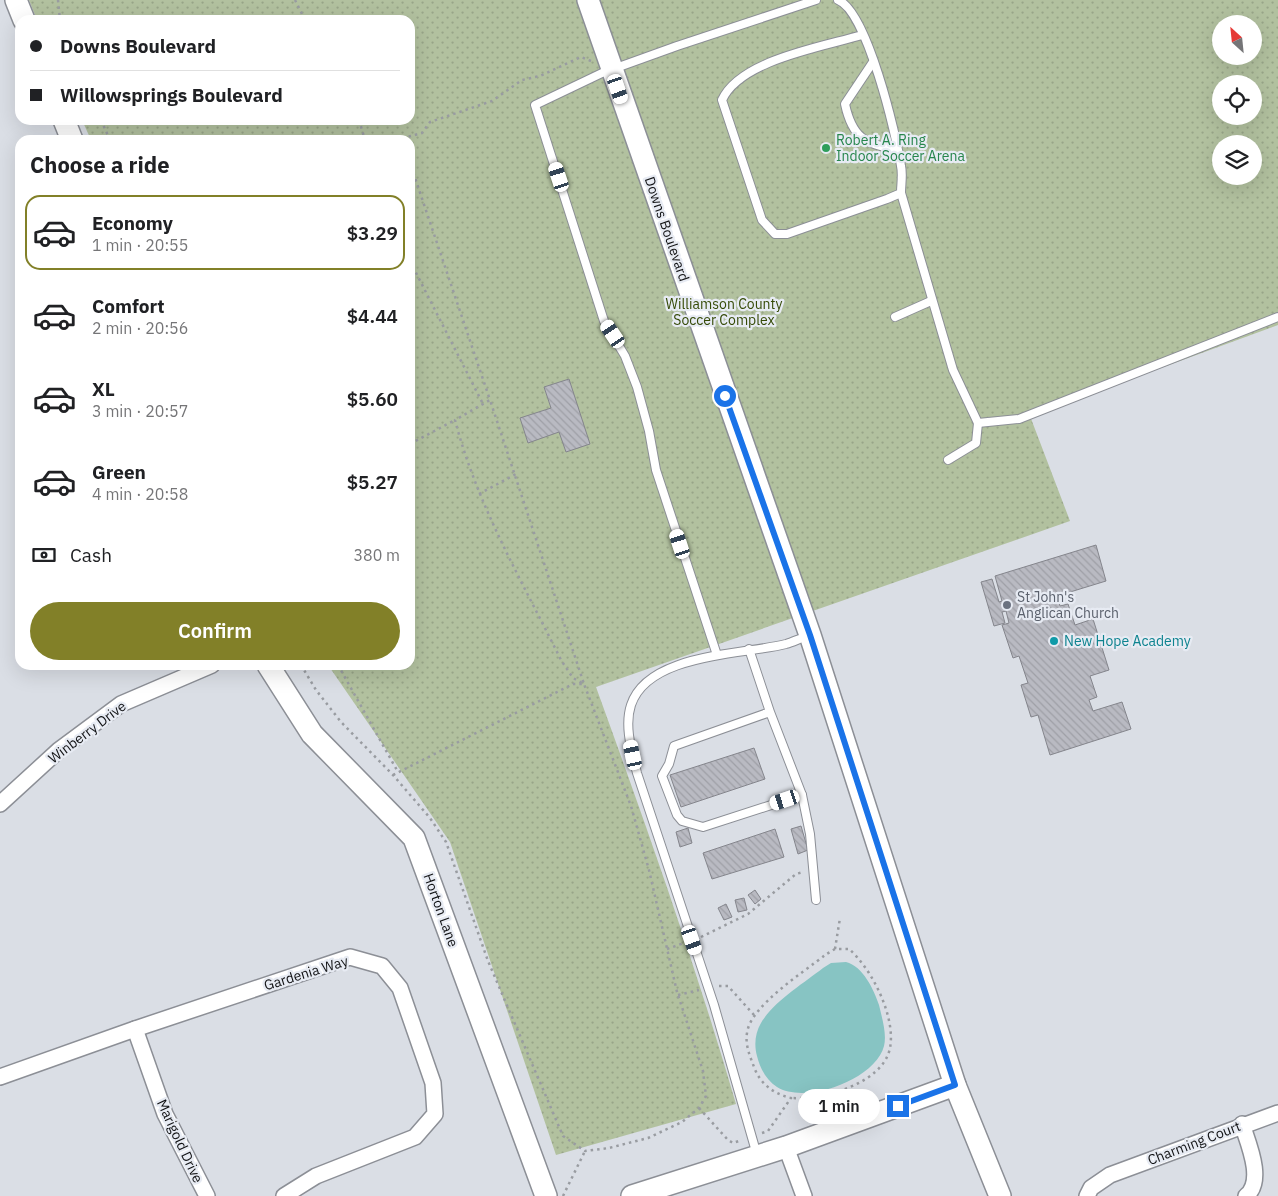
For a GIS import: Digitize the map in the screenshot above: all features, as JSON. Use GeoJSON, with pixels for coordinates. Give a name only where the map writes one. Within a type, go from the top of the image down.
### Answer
{"type":"FeatureCollection","features":[{"type":"Feature","properties":{"kind":"street"},"geometry":{"type":"LineString","coordinates":[[16,0],[22,15]]}},
{"type":"Feature","properties":{"kind":"street","name":"Downs Boulevard"},"geometry":{"type":"LineString","coordinates":[[588,0],[810,635],[955,1085],[1000,1196]]}},
{"type":"Feature","properties":{"kind":"street","name":"Winberry Drive"},"geometry":{"type":"LineString","coordinates":[[0,804],[59,750],[121,704],[200,670]]}},
{"type":"Feature","properties":{"kind":"street","name":"Horton Lane"},"geometry":{"type":"LineString","coordinates":[[271,670],[312,734],[414,838],[546,1196]]}},
{"type":"Feature","properties":{"kind":"street","name":"Gardenia Way"},"geometry":{"type":"LineString","coordinates":[[0,1077],[135,1029],[350,957],[382,966],[400,988],[433,1083],[435,1114],[415,1137],[316,1176],[284,1196]]}},
{"type":"Feature","properties":{"kind":"street","name":"Marigold Drive"},"geometry":{"type":"LineString","coordinates":[[135,1029],[165,1114],[207,1196]]}},
{"type":"Feature","properties":{"kind":"street"},"geometry":{"type":"LineString","coordinates":[[632,1196],[754,1146],[786,1147],[955,1085]]}},
{"type":"Feature","properties":{"kind":"street","name":"Charming Court"},"geometry":{"type":"LineString","coordinates":[[1087,1196],[1091,1188],[1110,1175],[1242,1124],[1278,1113]]}},
{"type":"Feature","properties":{"kind":"street"},"geometry":{"type":"LineString","coordinates":[[1242,1124],[1254,1166],[1255,1177],[1250,1193],[1246,1196]]}},
{"type":"Feature","properties":{"kind":"street"},"geometry":{"type":"LineString","coordinates":[[786,1147],[804,1196]]}},
{"type":"Feature","properties":{"kind":"lane"},"geometry":{"type":"LineString","coordinates":[[717,655],[656,470],[649,430],[637,387],[625,356],[604,321],[536,105],[612,71],[677,46],[816,0]]}},
{"type":"Feature","properties":{"kind":"lane"},"geometry":{"type":"LineString","coordinates":[[842,1],[862,35],[883,85],[902,168],[901,192],[953,370],[978,423],[976,443],[948,460]]}},
{"type":"Feature","properties":{"kind":"lane"},"geometry":{"type":"LineString","coordinates":[[862,35],[761,65],[740,77],[727,89],[722,100],[762,220],[775,234],[787,234],[887,200],[901,192]]}},
{"type":"Feature","properties":{"kind":"lane"},"geometry":{"type":"LineString","coordinates":[[873,62],[845,104],[848,120],[858,136],[876,146],[897,149]]}},
{"type":"Feature","properties":{"kind":"lane"},"geometry":{"type":"LineString","coordinates":[[895,317],[932,301]]}},
{"type":"Feature","properties":{"kind":"lane"},"geometry":{"type":"LineString","coordinates":[[978,423],[1019,418],[1278,317]]}},
{"type":"Feature","properties":{"kind":"lane"},"geometry":{"type":"LineString","coordinates":[[754,1146],[711,997],[637,773],[629,737],[631,705],[640,691],[658,673],[717,655],[785,644],[810,635]]}},
{"type":"Feature","properties":{"kind":"lane"},"geometry":{"type":"LineString","coordinates":[[749,649],[770,712],[802,795],[810,834],[816,900]]}},
{"type":"Feature","properties":{"kind":"lane"},"geometry":{"type":"LineString","coordinates":[[770,712],[674,746],[669,764],[662,776],[677,814],[682,821],[703,827],[802,795]]}},
{"type":"Feature","properties":{"kind":"path"},"geometry":{"type":"LineString","coordinates":[[58,0],[60,15]]}},
{"type":"Feature","properties":{"kind":"path"},"geometry":{"type":"LineString","coordinates":[[295,0],[302,15]]}},
{"type":"Feature","properties":{"kind":"path"},"geometry":{"type":"LineString","coordinates":[[415,135],[422,133],[430,122],[492,101],[522,80],[540,76],[581,57],[592,61]]}},
{"type":"Feature","properties":{"kind":"path"},"geometry":{"type":"LineString","coordinates":[[304,670],[316,690],[341,722],[393,775],[430,818],[446,842],[488,962],[552,1115],[563,1136],[585,1150],[609,1148],[648,1138],[682,1122],[699,1108],[706,1096],[703,1071],[677,992],[649,870],[631,806],[584,684],[516,474],[415,178]]}},
{"type":"Feature","properties":{"kind":"path"},"geometry":{"type":"LineString","coordinates":[[415,271],[483,404]]}},
{"type":"Feature","properties":{"kind":"path"},"geometry":{"type":"LineString","coordinates":[[415,441],[490,400]]}},
{"type":"Feature","properties":{"kind":"path"},"geometry":{"type":"LineString","coordinates":[[455,420],[465,457],[479,494],[561,660],[573,678],[584,684]]}},
{"type":"Feature","properties":{"kind":"path"},"geometry":{"type":"LineString","coordinates":[[479,494],[516,474]]}},
{"type":"Feature","properties":{"kind":"path"},"geometry":{"type":"LineString","coordinates":[[341,670],[398,772]]}},
{"type":"Feature","properties":{"kind":"path"},"geometry":{"type":"LineString","coordinates":[[393,775],[573,684],[584,684]]}},
{"type":"Feature","properties":{"kind":"path"},"geometry":{"type":"LineString","coordinates":[[693,940],[748,914],[796,874],[808,871]]}},
{"type":"Feature","properties":{"kind":"path"},"geometry":{"type":"LineString","coordinates":[[835,949],[840,918]]}},
{"type":"Feature","properties":{"kind":"path"},"geometry":{"type":"LineString","coordinates":[[667,948],[685,943]]}},
{"type":"Feature","properties":{"kind":"path"},"geometry":{"type":"LineString","coordinates":[[849,948],[861,959],[873,977],[891,1030],[890,1049],[880,1066],[863,1081],[820,1096],[791,1098],[780,1096],[767,1087],[756,1072],[748,1050],[747,1033],[753,1017],[764,1005],[835,949],[849,948]]}},
{"type":"Feature","properties":{"kind":"path"},"geometry":{"type":"LineString","coordinates":[[699,1108],[721,1135],[733,1143],[754,1146],[768,1131],[791,1098]]}},
{"type":"Feature","properties":{"kind":"path"},"geometry":{"type":"LineString","coordinates":[[563,1196],[585,1150]]}},
{"type":"Feature","properties":{"kind":"green space","name":"Williamson County Soccer Complex"},"geometry":{"type":"Polygon","coordinates":[[[29,0],[1278,0],[1278,325],[1030,416],[1070,521],[596,687],[687,946],[736,1104],[556,1155],[450,842],[331,670],[415,670],[415,135],[89,135],[84,125],[415,125],[415,15],[35,15],[29,0]]]}},
{"type":"Feature","properties":{"kind":"water"},"geometry":{"type":"Polygon","coordinates":[[[846,962],[852,964],[863,973],[879,1005],[885,1036],[884,1046],[878,1058],[868,1069],[854,1078],[838,1086],[821,1091],[790,1092],[777,1087],[764,1073],[757,1056],[756,1039],[761,1023],[781,1000],[823,968],[831,963],[846,962]]]}},
{"type":"Feature","properties":{"kind":"building"},"geometry":{"type":"Polygon","coordinates":[[[569,379],[590,444],[566,452],[559,432],[528,443],[520,418],[551,408],[544,387],[569,379]]]}},
{"type":"Feature","properties":{"kind":"building","name":"New Hope Academy"},"geometry":{"type":"Polygon","coordinates":[[[1096,545],[1106,581],[1057,596],[1060,606],[1068,604],[1075,625],[1093,619],[1109,670],[1090,676],[1097,697],[1089,700],[1093,711],[1122,702],[1131,729],[1050,755],[1038,715],[1031,717],[1021,685],[1028,683],[1019,656],[1013,658],[1002,625],[1009,623],[1006,611],[1002,612],[1005,623],[994,626],[981,582],[992,579],[999,602],[1002,601],[995,576],[1096,545]]]}},
{"type":"Feature","properties":{"kind":"building"},"geometry":{"type":"Polygon","coordinates":[[[754,748],[765,779],[681,807],[670,775],[754,748]]]}},
{"type":"Feature","properties":{"kind":"building"},"geometry":{"type":"Polygon","coordinates":[[[801,826],[808,850],[798,854],[791,829],[801,826]]]}},
{"type":"Feature","properties":{"kind":"building"},"geometry":{"type":"Polygon","coordinates":[[[688,828],[692,843],[680,847],[676,832],[688,828]]]}},
{"type":"Feature","properties":{"kind":"building"},"geometry":{"type":"Polygon","coordinates":[[[775,829],[784,857],[712,879],[703,853],[775,829]]]}},
{"type":"Feature","properties":{"kind":"building"},"geometry":{"type":"Polygon","coordinates":[[[755,890],[761,899],[755,904],[748,895],[755,890]]]}},
{"type":"Feature","properties":{"kind":"building"},"geometry":{"type":"Polygon","coordinates":[[[744,898],[747,910],[738,912],[735,900],[744,898]]]}},
{"type":"Feature","properties":{"kind":"building"},"geometry":{"type":"Polygon","coordinates":[[[726,904],[732,917],[724,920],[718,908],[726,904]]]}},
{"type":"Feature","properties":{"kind":"place","name":"Robert A. Ring Indoor Soccer Arena"},"geometry":{"type":"Point","coordinates":[826,148]}},
{"type":"Feature","properties":{"kind":"place","name":"St John's Anglican Church"},"geometry":{"type":"Point","coordinates":[1007,605]}},
{"type":"Feature","properties":{"kind":"place","name":"New Hope Academy"},"geometry":{"type":"Point","coordinates":[1054,641]}},
{"type":"Feature","properties":{"kind":"route"},"geometry":{"type":"LineString","coordinates":[[725,396],[810,635],[955,1085],[898,1106]]}}]}
